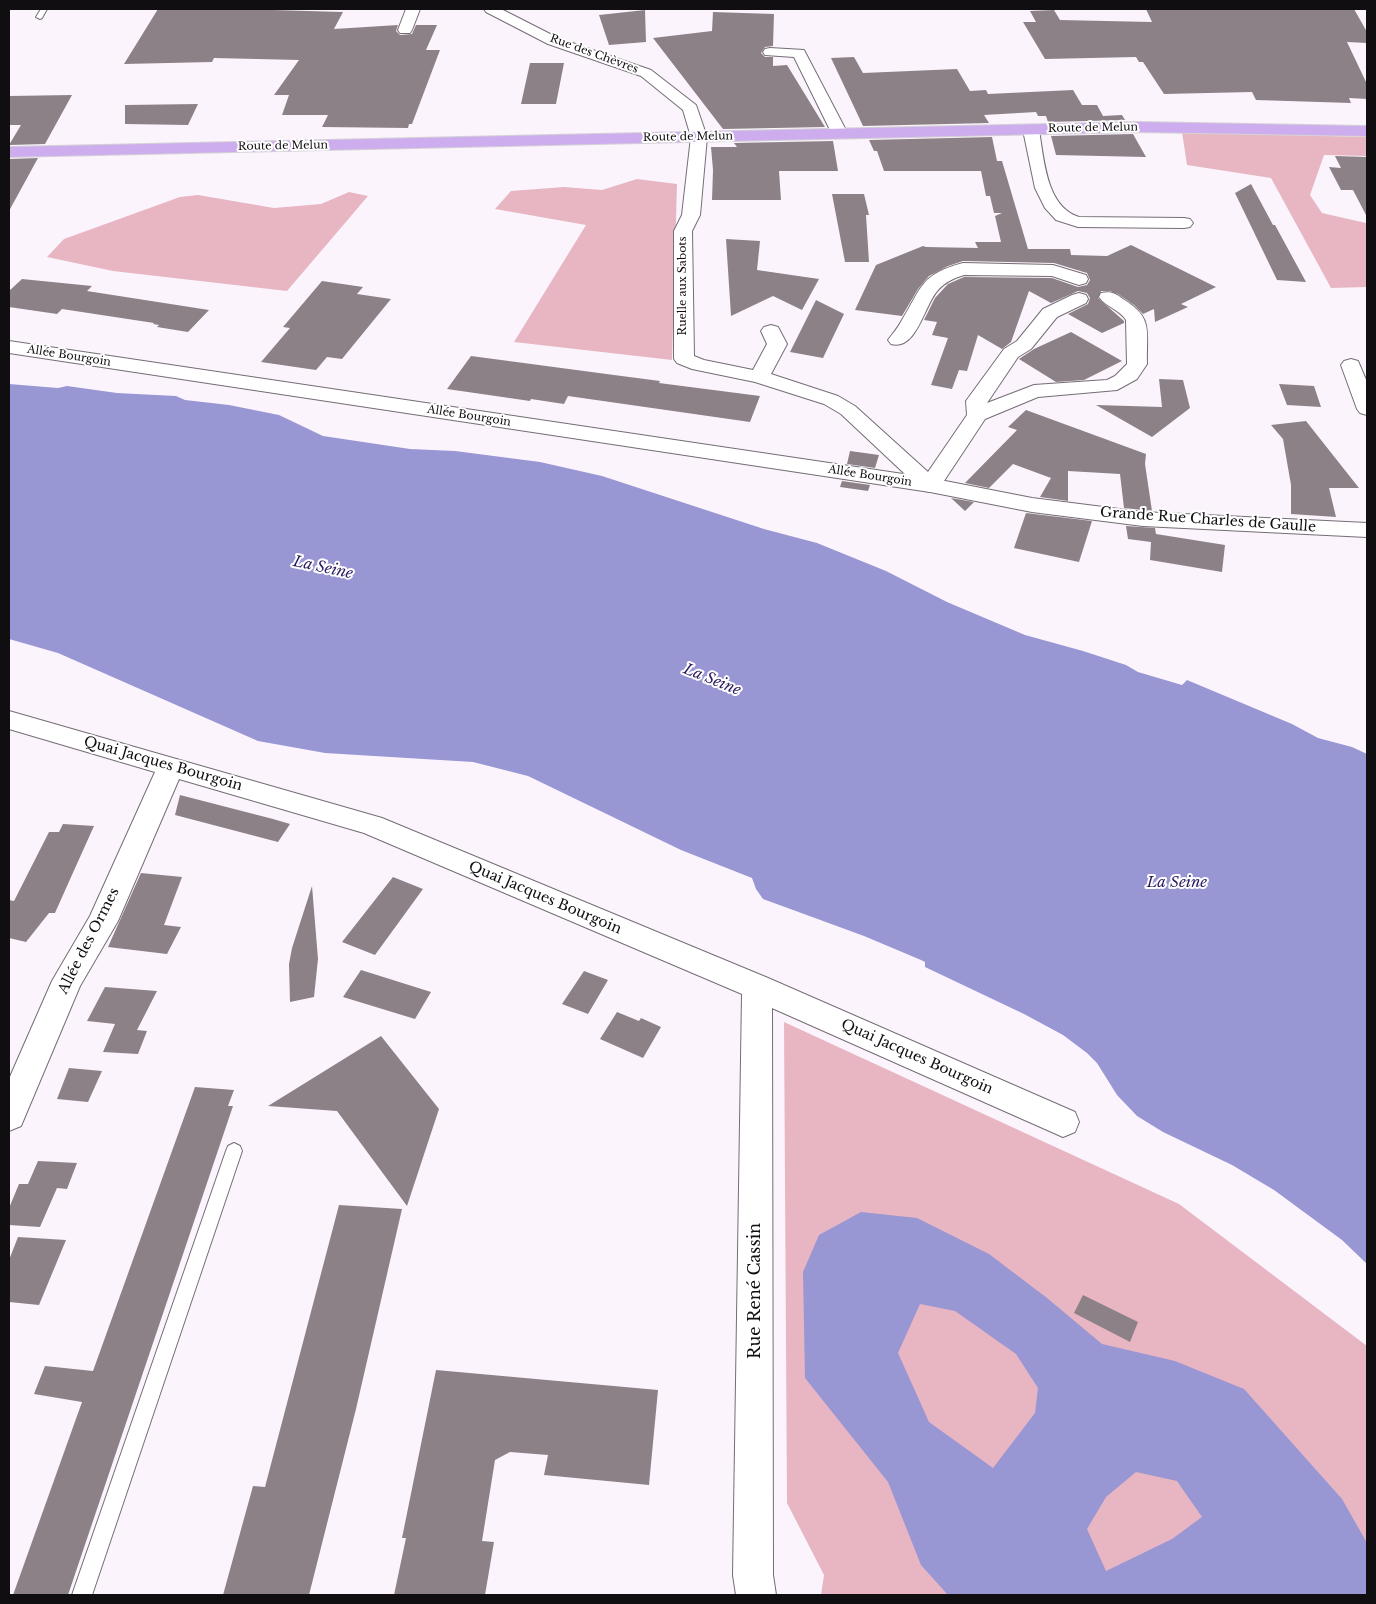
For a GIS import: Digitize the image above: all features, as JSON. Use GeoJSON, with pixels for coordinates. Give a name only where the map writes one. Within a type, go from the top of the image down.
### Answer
{"type":"FeatureCollection","features":[{"type":"Feature","properties":{"kind":"main road","name":"Route de Melun"},"geometry":{"type":"LineString","coordinates":[[9,152],[1139,127],[1367,131]]}},
{"type":"Feature","properties":{"kind":"street"},"geometry":{"type":"LineString","coordinates":[[406,30],[413,9]]}},
{"type":"Feature","properties":{"kind":"street","name":"Rue des Chèvres"},"geometry":{"type":"LineString","coordinates":[[491,9],[553,41],[646,73],[690,108],[699,137]]}},
{"type":"Feature","properties":{"kind":"street"},"geometry":{"type":"LineString","coordinates":[[770,52],[799,53],[840,134]]}},
{"type":"Feature","properties":{"kind":"street"},"geometry":{"type":"LineString","coordinates":[[1031,130],[1039,177],[1054,208],[1063,217],[1078,222],[1184,223]]}},
{"type":"Feature","properties":{"kind":"street","name":"Ruelle aux Sabots"},"geometry":{"type":"LineString","coordinates":[[699,137],[691,215],[682,231],[684,359],[699,365],[760,377],[831,400],[848,410],[930,485]]}},
{"type":"Feature","properties":{"kind":"street"},"geometry":{"type":"LineString","coordinates":[[898,340],[909,329],[928,287],[950,272],[963,269],[1053,271],[1079,289]]}},
{"type":"Feature","properties":{"kind":"street"},"geometry":{"type":"LineString","coordinates":[[930,485],[977,415],[1034,391],[1110,386],[1120,382],[1134,370],[1137,364],[1136,320],[1131,312],[1108,297],[1111,291],[1105,284],[1093,279],[1050,312],[1024,345],[1011,353],[976,401],[977,415]]}},
{"type":"Feature","properties":{"kind":"street"},"geometry":{"type":"LineString","coordinates":[[760,377],[776,344],[772,331]]}},
{"type":"Feature","properties":{"kind":"street","name":"Allée Bourgoin"},"geometry":{"type":"LineString","coordinates":[[9,347],[930,485]]}},
{"type":"Feature","properties":{"kind":"street"},"geometry":{"type":"LineString","coordinates":[[1351,365],[1367,409]]}},
{"type":"Feature","properties":{"kind":"street"},"geometry":{"type":"LineString","coordinates":[[998,371],[1034,391]]}},
{"type":"Feature","properties":{"kind":"street","name":"Grande Rue Charles de Gaulle"},"geometry":{"type":"LineString","coordinates":[[930,485],[1032,505],[1143,519],[1367,530]]}},
{"type":"Feature","properties":{"kind":"street","name":"Quai Jacques Bourgoin"},"geometry":{"type":"LineString","coordinates":[[9,720],[372,825],[757,987],[1063,1122]]}},
{"type":"Feature","properties":{"kind":"street","name":"Allée des Ormes"},"geometry":{"type":"LineString","coordinates":[[9,1116],[67,981],[103,921],[171,766]]}},
{"type":"Feature","properties":{"kind":"street","name":"Rue René Cassin"},"geometry":{"type":"LineString","coordinates":[[756,1595],[753,1575],[757,987]]}},
{"type":"Feature","properties":{"kind":"lane"},"geometry":{"type":"LineString","coordinates":[[40,17],[44,9]]}},
{"type":"Feature","properties":{"kind":"lane"},"geometry":{"type":"LineString","coordinates":[[82,1595],[234,1151]]}},
{"type":"Feature","properties":{"kind":"shaded area"},"geometry":{"type":"Polygon","coordinates":[[[1182,132],[1367,137],[1367,156],[1324,155],[1310,195],[1322,213],[1366,223],[1367,287],[1331,288],[1271,178],[1187,165],[1182,132]]]}},
{"type":"Feature","properties":{"kind":"shaded area"},"geometry":{"type":"Polygon","coordinates":[[[637,179],[677,184],[672,360],[514,342],[586,225],[495,209],[511,191],[564,187],[602,190],[637,179]]]}},
{"type":"Feature","properties":{"kind":"shaded area"},"geometry":{"type":"Polygon","coordinates":[[[349,192],[368,196],[287,291],[113,271],[47,257],[64,239],[180,197],[198,195],[274,208],[321,204],[349,192]]]}},
{"type":"Feature","properties":{"kind":"shaded area"},"geometry":{"type":"Polygon","coordinates":[[[784,1022],[1179,1204],[1367,1346],[1367,1595],[821,1595],[824,1575],[787,1503],[784,1022]]]}},
{"type":"Feature","properties":{"kind":"water","name":"La Seine"},"geometry":{"type":"Polygon","coordinates":[[[9,384],[58,388],[67,386],[117,393],[176,396],[185,400],[229,405],[279,415],[323,436],[410,449],[455,451],[540,462],[602,476],[764,529],[817,543],[886,571],[947,602],[1025,635],[1083,651],[1126,665],[1138,672],[1182,685],[1187,680],[1292,724],[1318,738],[1352,747],[1367,754],[1367,1264],[1342,1240],[1274,1190],[1232,1165],[1163,1132],[1137,1116],[1117,1095],[1097,1063],[1063,1035],[1024,1014],[925,967],[925,962],[921,960],[864,936],[763,899],[756,889],[752,878],[681,850],[528,776],[473,762],[325,753],[258,741],[58,653],[9,639],[9,384]]]}},
{"type":"Feature","properties":{"kind":"water"},"geometry":{"type":"Polygon","coordinates":[[[861,1212],[917,1218],[989,1254],[1047,1298],[1102,1344],[1175,1361],[1244,1389],[1342,1499],[1367,1543],[1367,1595],[948,1595],[921,1565],[888,1482],[805,1378],[803,1272],[819,1235],[861,1212]],[[920,1304],[898,1353],[929,1422],[993,1468],[1035,1413],[1038,1388],[1016,1354],[955,1311],[920,1304]],[[1136,1472],[1106,1497],[1087,1529],[1106,1571],[1172,1539],[1202,1517],[1177,1481],[1136,1472]]]}},
{"type":"Feature","properties":{"kind":"building"},"geometry":{"type":"Polygon","coordinates":[[[158,9],[343,12],[334,29],[398,25],[396,31],[400,35],[412,34],[416,25],[437,25],[426,50],[440,50],[412,124],[409,124],[408,128],[322,127],[328,115],[282,115],[289,95],[274,95],[299,60],[214,58],[212,62],[124,64],[158,9]]]}},
{"type":"Feature","properties":{"kind":"building"},"geometry":{"type":"Polygon","coordinates":[[[1146,9],[1354,9],[1367,32],[1367,43],[1347,42],[1367,84],[1367,99],[1349,98],[1351,103],[1256,100],[1252,92],[1164,94],[1143,62],[1139,62],[1136,57],[1045,59],[1023,22],[1036,22],[1030,11],[1054,10],[1060,20],[1152,22],[1146,9]]]}},
{"type":"Feature","properties":{"kind":"building"},"geometry":{"type":"Polygon","coordinates":[[[645,10],[646,42],[609,45],[599,15],[645,10]]]}},
{"type":"Feature","properties":{"kind":"building"},"geometry":{"type":"Polygon","coordinates":[[[713,12],[774,14],[773,46],[765,47],[761,53],[765,57],[773,57],[773,66],[787,65],[825,127],[723,129],[653,38],[712,31],[713,12]]]}},
{"type":"Feature","properties":{"kind":"building"},"geometry":{"type":"Polygon","coordinates":[[[854,57],[863,73],[957,69],[970,91],[986,90],[988,94],[1073,90],[1082,105],[1097,105],[1103,116],[1122,115],[1125,120],[1048,122],[1046,116],[1038,116],[1036,112],[984,115],[989,123],[863,126],[831,58],[854,57]]]}},
{"type":"Feature","properties":{"kind":"building"},"geometry":{"type":"Polygon","coordinates":[[[530,63],[564,63],[556,104],[521,104],[530,63]]]}},
{"type":"Feature","properties":{"kind":"building"},"geometry":{"type":"Polygon","coordinates":[[[72,95],[45,144],[9,145],[21,125],[9,125],[9,96],[72,95]]]}},
{"type":"Feature","properties":{"kind":"building"},"geometry":{"type":"Polygon","coordinates":[[[198,104],[188,125],[125,124],[125,105],[198,104]]]}},
{"type":"Feature","properties":{"kind":"building"},"geometry":{"type":"Polygon","coordinates":[[[1133,134],[1146,157],[1056,155],[1051,136],[1133,134]]]}},
{"type":"Feature","properties":{"kind":"building"},"geometry":{"type":"Polygon","coordinates":[[[992,137],[997,161],[1002,161],[1028,249],[1070,249],[1071,255],[1107,256],[1131,245],[1216,287],[1181,304],[1188,307],[1155,322],[1154,309],[1143,314],[1118,294],[1110,291],[1101,291],[1098,298],[1124,321],[1124,323],[1102,333],[1068,314],[1088,304],[1090,298],[1087,293],[1078,291],[1051,303],[1029,291],[1011,342],[1002,349],[978,335],[967,371],[959,370],[952,389],[931,385],[948,338],[932,335],[937,322],[924,320],[935,298],[948,284],[964,277],[1052,278],[1078,287],[1087,285],[1090,280],[1087,273],[1054,263],[963,261],[929,276],[918,289],[902,316],[855,310],[876,265],[923,246],[978,248],[975,242],[1001,242],[995,216],[1002,213],[994,213],[990,196],[986,196],[981,171],[884,171],[877,151],[874,151],[869,140],[992,137]]]}},
{"type":"Feature","properties":{"kind":"building"},"geometry":{"type":"Polygon","coordinates":[[[833,141],[838,171],[779,171],[781,200],[712,200],[713,170],[711,147],[737,147],[734,143],[833,141]]]}},
{"type":"Feature","properties":{"kind":"building"},"geometry":{"type":"Polygon","coordinates":[[[1335,156],[1367,157],[1367,217],[1353,190],[1341,190],[1329,167],[1341,168],[1335,156]]]}},
{"type":"Feature","properties":{"kind":"building"},"geometry":{"type":"Polygon","coordinates":[[[38,158],[9,211],[9,159],[38,158]]]}},
{"type":"Feature","properties":{"kind":"building"},"geometry":{"type":"Polygon","coordinates":[[[1251,184],[1306,282],[1277,280],[1235,193],[1251,184]]]}},
{"type":"Feature","properties":{"kind":"building"},"geometry":{"type":"Polygon","coordinates":[[[832,194],[864,194],[869,215],[866,215],[869,262],[845,262],[832,194]]]}},
{"type":"Feature","properties":{"kind":"building"},"geometry":{"type":"Polygon","coordinates":[[[726,239],[760,241],[757,270],[819,279],[802,310],[773,296],[731,316],[726,239]]]}},
{"type":"Feature","properties":{"kind":"building"},"geometry":{"type":"Polygon","coordinates":[[[22,279],[92,286],[87,291],[209,310],[188,332],[157,327],[159,325],[154,323],[62,309],[57,314],[9,307],[9,291],[22,279]]]}},
{"type":"Feature","properties":{"kind":"building"},"geometry":{"type":"Polygon","coordinates":[[[322,281],[363,287],[357,294],[391,299],[342,359],[327,357],[316,370],[261,362],[290,328],[283,327],[322,281]]]}},
{"type":"Feature","properties":{"kind":"building"},"geometry":{"type":"Polygon","coordinates":[[[816,300],[844,314],[823,358],[790,352],[816,300]]]}},
{"type":"Feature","properties":{"kind":"building"},"geometry":{"type":"Polygon","coordinates":[[[1071,332],[1122,361],[1084,380],[1056,382],[1019,359],[1034,349],[1071,332]]]}},
{"type":"Feature","properties":{"kind":"building"},"geometry":{"type":"Polygon","coordinates":[[[471,356],[760,396],[750,422],[568,396],[564,404],[447,389],[471,356]]]}},
{"type":"Feature","properties":{"kind":"building"},"geometry":{"type":"Polygon","coordinates":[[[1159,379],[1183,380],[1190,408],[1152,437],[1096,405],[1162,407],[1159,379]]]}},
{"type":"Feature","properties":{"kind":"building"},"geometry":{"type":"Polygon","coordinates":[[[1279,384],[1314,386],[1321,407],[1287,405],[1279,384]]]}},
{"type":"Feature","properties":{"kind":"building"},"geometry":{"type":"Polygon","coordinates":[[[1026,410],[1146,454],[1145,464],[1152,511],[1124,508],[1120,474],[1068,471],[1068,501],[1040,497],[1051,478],[1013,464],[989,488],[965,483],[1017,430],[1008,427],[1026,410]]]}},
{"type":"Feature","properties":{"kind":"building"},"geometry":{"type":"Polygon","coordinates":[[[1306,421],[1359,488],[1329,488],[1336,517],[1291,514],[1291,485],[1283,439],[1271,425],[1306,421]]]}},
{"type":"Feature","properties":{"kind":"building"},"geometry":{"type":"Polygon","coordinates":[[[850,451],[879,455],[875,468],[847,464],[850,451]]]}},
{"type":"Feature","properties":{"kind":"building"},"geometry":{"type":"Polygon","coordinates":[[[842,481],[870,485],[868,491],[840,487],[842,481]]]}},
{"type":"Feature","properties":{"kind":"building"},"geometry":{"type":"Polygon","coordinates":[[[951,498],[974,502],[965,511],[951,498]]]}},
{"type":"Feature","properties":{"kind":"building"},"geometry":{"type":"Polygon","coordinates":[[[1026,513],[1092,521],[1079,562],[1014,548],[1026,513]]]}},
{"type":"Feature","properties":{"kind":"building"},"geometry":{"type":"Polygon","coordinates":[[[1126,526],[1155,528],[1156,534],[1225,545],[1222,572],[1150,560],[1151,542],[1128,539],[1126,526]]]}},
{"type":"Feature","properties":{"kind":"building"},"geometry":{"type":"Polygon","coordinates":[[[180,795],[290,824],[278,842],[175,815],[180,795]]]}},
{"type":"Feature","properties":{"kind":"building"},"geometry":{"type":"Polygon","coordinates":[[[63,824],[94,826],[55,913],[49,913],[26,942],[9,938],[9,900],[14,901],[49,832],[59,832],[63,824]]]}},
{"type":"Feature","properties":{"kind":"building"},"geometry":{"type":"Polygon","coordinates":[[[141,873],[182,877],[164,925],[181,927],[167,954],[108,947],[141,873]]]}},
{"type":"Feature","properties":{"kind":"building"},"geometry":{"type":"Polygon","coordinates":[[[393,877],[423,889],[375,955],[342,942],[393,877]]]}},
{"type":"Feature","properties":{"kind":"building"},"geometry":{"type":"Polygon","coordinates":[[[312,886],[318,959],[314,997],[290,1002],[289,964],[292,948],[312,886]]]}},
{"type":"Feature","properties":{"kind":"building"},"geometry":{"type":"Polygon","coordinates":[[[361,970],[431,992],[415,1019],[343,997],[361,970]]]}},
{"type":"Feature","properties":{"kind":"building"},"geometry":{"type":"Polygon","coordinates":[[[584,971],[608,980],[588,1014],[562,1004],[584,971]]]}},
{"type":"Feature","properties":{"kind":"building"},"geometry":{"type":"Polygon","coordinates":[[[105,987],[157,991],[137,1030],[147,1031],[138,1054],[103,1052],[115,1024],[87,1021],[105,987]]]}},
{"type":"Feature","properties":{"kind":"building"},"geometry":{"type":"Polygon","coordinates":[[[617,1012],[639,1021],[641,1018],[661,1027],[643,1058],[600,1039],[617,1012]]]}},
{"type":"Feature","properties":{"kind":"building"},"geometry":{"type":"Polygon","coordinates":[[[381,1036],[439,1109],[407,1206],[337,1111],[268,1106],[381,1036]]]}},
{"type":"Feature","properties":{"kind":"building"},"geometry":{"type":"Polygon","coordinates":[[[69,1068],[102,1071],[88,1102],[57,1099],[69,1068]]]}},
{"type":"Feature","properties":{"kind":"building"},"geometry":{"type":"Polygon","coordinates":[[[195,1087],[234,1090],[228,1106],[233,1106],[68,1595],[13,1595],[82,1402],[34,1394],[45,1366],[93,1371],[195,1087]]]}},
{"type":"Feature","properties":{"kind":"building"},"geometry":{"type":"Polygon","coordinates":[[[38,1161],[77,1163],[67,1189],[57,1188],[40,1227],[9,1225],[9,1208],[19,1184],[28,1184],[38,1161]]]}},
{"type":"Feature","properties":{"kind":"building"},"geometry":{"type":"Polygon","coordinates":[[[339,1205],[402,1209],[356,1409],[309,1595],[223,1595],[253,1486],[265,1487],[339,1205]]]}},
{"type":"Feature","properties":{"kind":"building"},"geometry":{"type":"Polygon","coordinates":[[[18,1237],[66,1240],[39,1305],[9,1302],[9,1260],[18,1237]]]}},
{"type":"Feature","properties":{"kind":"building"},"geometry":{"type":"Polygon","coordinates":[[[1083,1295],[1138,1322],[1130,1342],[1074,1313],[1083,1295]]]}},
{"type":"Feature","properties":{"kind":"building"},"geometry":{"type":"Polygon","coordinates":[[[436,1370],[658,1390],[649,1485],[544,1475],[548,1455],[510,1452],[495,1460],[482,1541],[494,1542],[485,1595],[394,1595],[406,1538],[402,1538],[436,1370]]]}}]}
